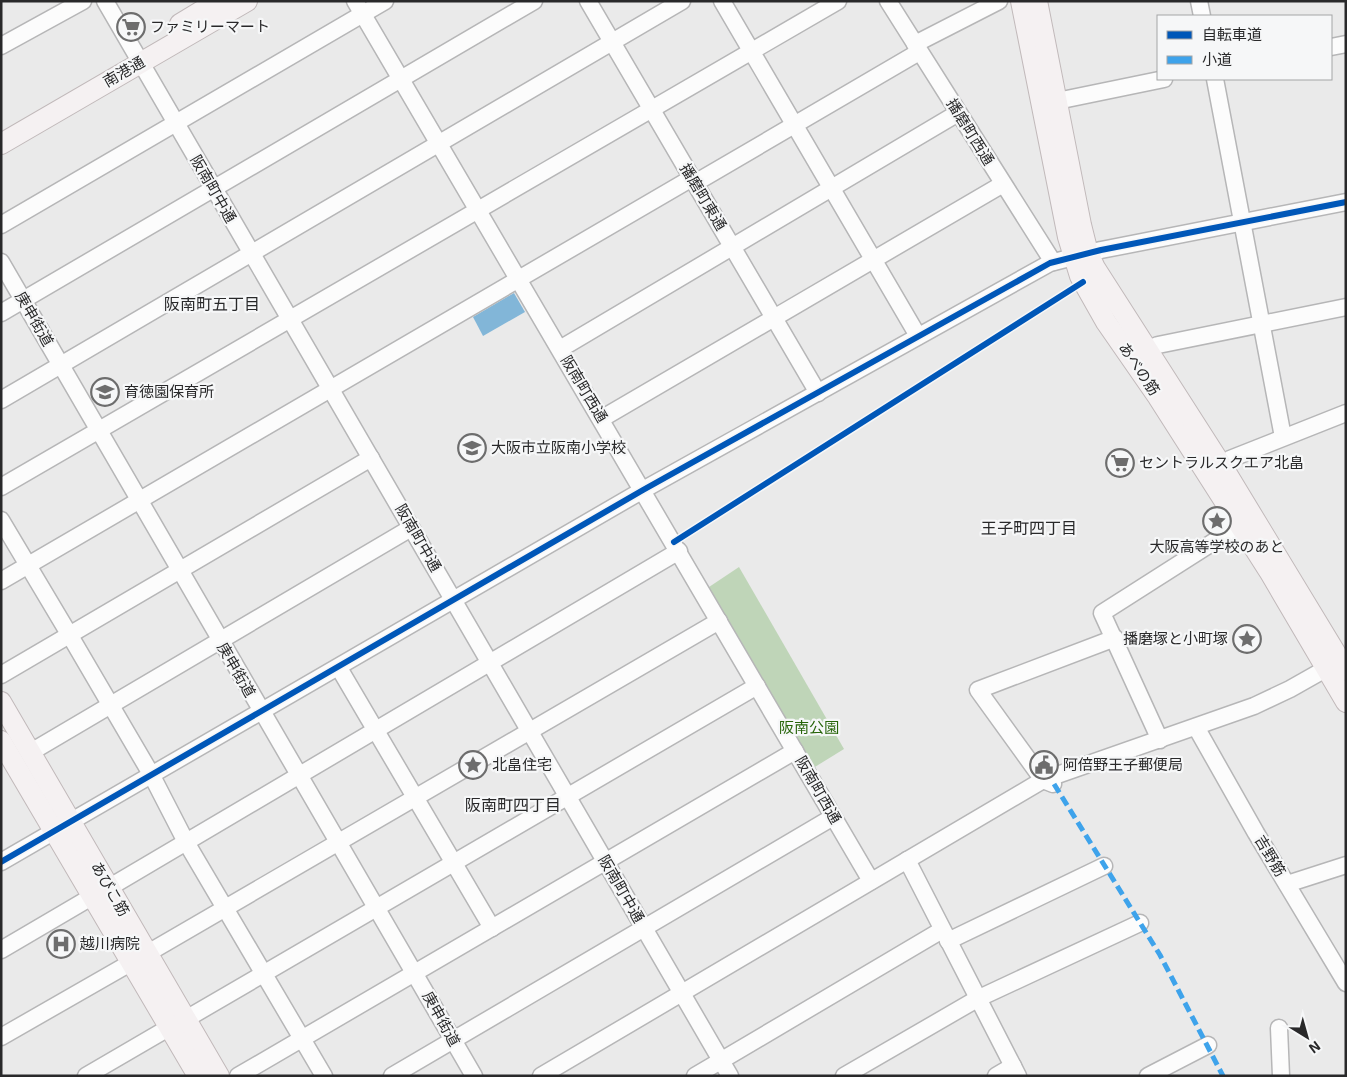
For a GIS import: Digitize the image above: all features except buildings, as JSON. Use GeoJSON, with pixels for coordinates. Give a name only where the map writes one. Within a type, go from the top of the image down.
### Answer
{"type":"FeatureCollection","features":[{"type":"Feature","properties":{"kind":"main road","name":"南港通"},"geometry":{"type":"LineString","coordinates":[[1,144],[137,57],[218,1]]}},
{"type":"Feature","properties":{"kind":"main road","name":"南港通"},"geometry":{"type":"LineString","coordinates":[[1,128],[247,1]]}},
{"type":"Feature","properties":{"kind":"main road","name":"あべの筋"},"geometry":{"type":"LineString","coordinates":[[1021,1],[1081,255],[1097,273],[1146,350],[1332,668],[1346,702]]}},
{"type":"Feature","properties":{"kind":"main road","name":"あべの筋"},"geometry":{"type":"LineString","coordinates":[[1037,1],[1057,101],[1081,255],[1082,282],[1106,322],[1214,469],[1240,524],[1332,668]]}},
{"type":"Feature","properties":{"kind":"main road","name":"あびこ筋"},"geometry":{"type":"LineString","coordinates":[[1,702],[30,752],[63,826],[101,892],[178,1023],[219,1076]]}},
{"type":"Feature","properties":{"kind":"main road","name":"あびこ筋"},"geometry":{"type":"LineString","coordinates":[[1,742],[7,765],[63,826]]}},
{"type":"Feature","properties":{"kind":"main road","name":"あびこ筋"},"geometry":{"type":"LineString","coordinates":[[178,1023],[198,1076]]}},
{"type":"Feature","properties":{"kind":"street"},"geometry":{"type":"LineString","coordinates":[[1,46],[83,1]]}},
{"type":"Feature","properties":{"kind":"street","name":"阪南町中通"},"geometry":{"type":"LineString","coordinates":[[105,1],[730,1076]]}},
{"type":"Feature","properties":{"kind":"street"},"geometry":{"type":"LineString","coordinates":[[1,225],[175,124],[359,8],[385,1]]}},
{"type":"Feature","properties":{"kind":"street"},"geometry":{"type":"LineString","coordinates":[[1,313],[534,1]]}},
{"type":"Feature","properties":{"kind":"street","name":"播磨町東通"},"geometry":{"type":"LineString","coordinates":[[588,1],[818,393]]}},
{"type":"Feature","properties":{"kind":"street"},"geometry":{"type":"LineString","coordinates":[[1,400],[682,1]]}},
{"type":"Feature","properties":{"kind":"street"},"geometry":{"type":"LineString","coordinates":[[722,1],[918,336]]}},
{"type":"Feature","properties":{"kind":"street"},"geometry":{"type":"LineString","coordinates":[[1,487],[838,1]]}},
{"type":"Feature","properties":{"kind":"street","name":"播磨町西通"},"geometry":{"type":"LineString","coordinates":[[888,1],[1053,262]]}},
{"type":"Feature","properties":{"kind":"street"},"geometry":{"type":"LineString","coordinates":[[1,581],[519,279],[795,124],[917,48],[999,1]]}},
{"type":"Feature","properties":{"kind":"street"},"geometry":{"type":"LineString","coordinates":[[1199,1],[1202,15]]}},
{"type":"Feature","properties":{"kind":"street","name":"阪南町西通"},"geometry":{"type":"LineString","coordinates":[[359,8],[644,490],[871,881]]}},
{"type":"Feature","properties":{"kind":"street"},"geometry":{"type":"LineString","coordinates":[[1332,47],[1346,44]]}},
{"type":"Feature","properties":{"kind":"street"},"geometry":{"type":"LineString","coordinates":[[1057,101],[1159,80]]}},
{"type":"Feature","properties":{"kind":"street"},"geometry":{"type":"LineString","coordinates":[[1215,80],[1283,437]]}},
{"type":"Feature","properties":{"kind":"street"},"geometry":{"type":"LineString","coordinates":[[560,349],[958,113]]}},
{"type":"Feature","properties":{"kind":"street"},"geometry":{"type":"LineString","coordinates":[[602,419],[1003,184]]}},
{"type":"Feature","properties":{"kind":"street"},"geometry":{"type":"LineString","coordinates":[[1,862],[151,774],[454,602],[644,490],[1053,262],[1346,202]]}},
{"type":"Feature","properties":{"kind":"street","name":"庚申街道"},"geometry":{"type":"LineString","coordinates":[[1,262],[474,1076]]}},
{"type":"Feature","properties":{"kind":"street"},"geometry":{"type":"LineString","coordinates":[[1146,350],[1346,307]]}},
{"type":"Feature","properties":{"kind":"street"},"geometry":{"type":"LineString","coordinates":[[1214,469],[1283,437],[1346,413]]}},
{"type":"Feature","properties":{"kind":"street"},"geometry":{"type":"LineString","coordinates":[[1,675],[371,458]]}},
{"type":"Feature","properties":{"kind":"street"},"geometry":{"type":"LineString","coordinates":[[1,520],[151,774],[186,842],[324,1076]]}},
{"type":"Feature","properties":{"kind":"street"},"geometry":{"type":"LineString","coordinates":[[1160,740],[1102,613],[1240,524]]}},
{"type":"Feature","properties":{"kind":"street"},"geometry":{"type":"LineString","coordinates":[[30,752],[411,528]]}},
{"type":"Feature","properties":{"kind":"street"},"geometry":{"type":"LineString","coordinates":[[1,950],[679,551]]}},
{"type":"Feature","properties":{"kind":"street"},"geometry":{"type":"LineString","coordinates":[[1,1037],[719,621]]}},
{"type":"Feature","properties":{"kind":"street"},"geometry":{"type":"LineString","coordinates":[[1049,782],[978,690],[1115,638]]}},
{"type":"Feature","properties":{"kind":"street"},"geometry":{"type":"LineString","coordinates":[[339,668],[492,928]]}},
{"type":"Feature","properties":{"kind":"street"},"geometry":{"type":"LineString","coordinates":[[541,1076],[906,860],[1049,782],[1254,706],[1332,668]]}},
{"type":"Feature","properties":{"kind":"street"},"geometry":{"type":"LineString","coordinates":[[86,1076],[757,686]]}},
{"type":"Feature","properties":{"kind":"street","name":"吉野筋"},"geometry":{"type":"LineString","coordinates":[[1196,726],[1346,983]]}},
{"type":"Feature","properties":{"kind":"street"},"geometry":{"type":"LineString","coordinates":[[238,1076],[795,751]]}},
{"type":"Feature","properties":{"kind":"street"},"geometry":{"type":"LineString","coordinates":[[392,1076],[833,817]]}},
{"type":"Feature","properties":{"kind":"street"},"geometry":{"type":"LineString","coordinates":[[906,860],[1016,1071],[996,1076]]}},
{"type":"Feature","properties":{"kind":"street"},"geometry":{"type":"LineString","coordinates":[[1287,884],[1346,865]]}},
{"type":"Feature","properties":{"kind":"street"},"geometry":{"type":"LineString","coordinates":[[695,1076],[945,936],[1104,866]]}},
{"type":"Feature","properties":{"kind":"street"},"geometry":{"type":"LineString","coordinates":[[844,1076],[977,999],[1140,923]]}},
{"type":"Feature","properties":{"kind":"street"},"geometry":{"type":"LineString","coordinates":[[1279,1028],[1281,1076]]}},
{"type":"Feature","properties":{"kind":"street"},"geometry":{"type":"LineString","coordinates":[[1148,1076],[1208,1045]]}},
{"type":"Feature","properties":{"kind":"green space","name":"阪南公園"},"geometry":{"type":"Polygon","coordinates":[[[739,567],[844,749],[810,770],[706,589],[739,567]]]}},
{"type":"Feature","properties":{"kind":"water"},"geometry":{"type":"Polygon","coordinates":[[[514,293],[525,312],[483,336],[473,317],[514,293]]]}},
{"type":"Feature","properties":{"kind":"marked path"},"geometry":{"type":"LineString","coordinates":[[1054,784],[1160,955],[1223,1076]]}},
{"type":"Feature","properties":{"kind":"cycle path"},"geometry":{"type":"LineString","coordinates":[[1,862],[643,490],[1050,263],[1101,250],[1346,202]]}},
{"type":"Feature","properties":{"kind":"cycle path"},"geometry":{"type":"LineString","coordinates":[[674,542],[1083,282]]}},
{"type":"Feature","properties":{"kind":"place","name":"ファミリーマート"},"geometry":{"type":"Point","coordinates":[131,27]}},
{"type":"Feature","properties":{"kind":"place","name":"育徳園保育所"},"geometry":{"type":"Point","coordinates":[105,392]}},
{"type":"Feature","properties":{"kind":"place","name":"大阪市立阪南小学校"},"geometry":{"type":"Point","coordinates":[472,448]}},
{"type":"Feature","properties":{"kind":"place","name":"セントラルスクエア北畠"},"geometry":{"type":"Point","coordinates":[1120,463]}},
{"type":"Feature","properties":{"kind":"place","name":"大阪高等学校のあと"},"geometry":{"type":"Point","coordinates":[1217,521]}},
{"type":"Feature","properties":{"kind":"place","name":"播磨塚と小町塚"},"geometry":{"type":"Point","coordinates":[1247,639]}},
{"type":"Feature","properties":{"kind":"place","name":"北畠住宅"},"geometry":{"type":"Point","coordinates":[473,765]}},
{"type":"Feature","properties":{"kind":"place","name":"阿倍野王子郵便局"},"geometry":{"type":"Point","coordinates":[1044,765]}},
{"type":"Feature","properties":{"kind":"place","name":"越川病院"},"geometry":{"type":"Point","coordinates":[61,944]}},
{"type":"Feature","properties":{"kind":"district","name":"阪南町五丁目"},"geometry":{"type":"Point","coordinates":[212,304]}},
{"type":"Feature","properties":{"kind":"district","name":"王子町四丁目"},"geometry":{"type":"Point","coordinates":[1029,528]}},
{"type":"Feature","properties":{"kind":"district","name":"阪南町四丁目"},"geometry":{"type":"Point","coordinates":[513,805]}}]}
